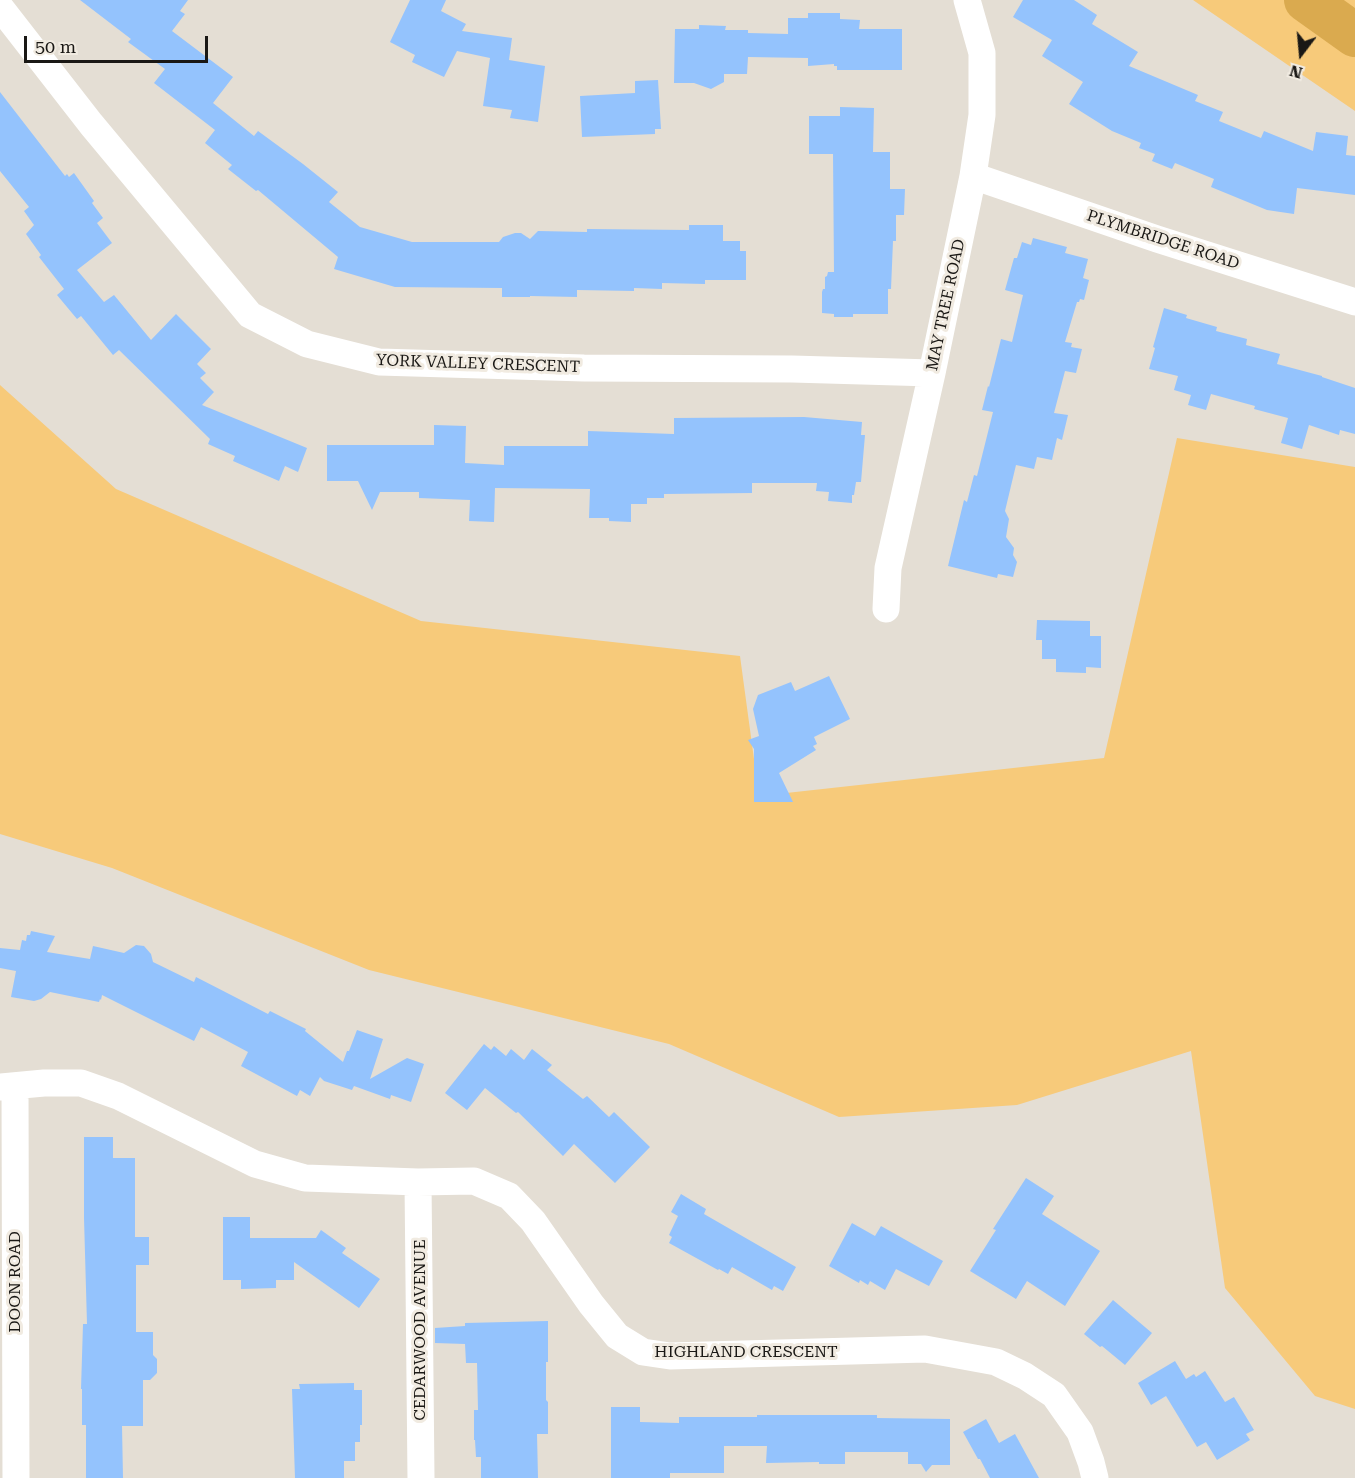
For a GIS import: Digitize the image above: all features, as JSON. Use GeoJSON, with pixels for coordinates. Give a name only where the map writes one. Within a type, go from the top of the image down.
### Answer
{"type":"FeatureCollection","features":[{"type":"Feature","properties":{"kind":"street","name":"MAY TREE ROAD"},"geometry":{"type":"LineString","coordinates":[[886,609],[888,568],[973,176],[982,115],[982,52],[967,0]]}},
{"type":"Feature","properties":{"kind":"street","name":"YORK VALLEY CRESCENT"},"geometry":{"type":"LineString","coordinates":[[0,7],[91,124],[250,315],[307,344],[379,362],[584,368],[792,369],[932,373]]}},
{"type":"Feature","properties":{"kind":"street","name":"PLYMBRIDGE ROAD"},"geometry":{"type":"LineString","coordinates":[[973,176],[1157,239],[1355,302]]}},
{"type":"Feature","properties":{"kind":"street","name":"HIGHLAND CRESCENT"},"geometry":{"type":"LineString","coordinates":[[7,1087],[44,1083],[81,1083],[118,1096],[255,1164],[305,1178],[418,1182],[474,1181],[509,1196],[534,1221],[591,1304],[617,1336],[643,1352],[670,1356],[925,1350],[996,1362],[1025,1376],[1054,1395],[1080,1431],[1095,1478]]}},
{"type":"Feature","properties":{"kind":"street","name":"DOON ROAD"},"geometry":{"type":"LineString","coordinates":[[7,1087],[16,1478]]}},
{"type":"Feature","properties":{"kind":"street","name":"CEDARWOOD AVENUE"},"geometry":{"type":"LineString","coordinates":[[418,1182],[421,1478]]}},
{"type":"Feature","properties":{"kind":"shaded area"},"geometry":{"type":"Polygon","coordinates":[[[1193,0],[1355,0],[1355,111],[1193,0]]]}},
{"type":"Feature","properties":{"kind":"shaded area"},"geometry":{"type":"Polygon","coordinates":[[[0,385],[116,489],[421,621],[740,656],[759,796],[1104,758],[1177,438],[1355,467],[1355,1409],[1315,1396],[1225,1288],[1191,1051],[1017,1105],[839,1117],[669,1044],[369,970],[112,868],[0,834],[0,385]]]}},
{"type":"Feature","properties":{"kind":"building"},"geometry":{"type":"Polygon","coordinates":[[[80,0],[188,0],[180,11],[185,14],[172,31],[233,77],[213,103],[254,136],[258,131],[338,192],[329,202],[360,227],[412,242],[499,242],[503,237],[515,233],[521,233],[530,239],[538,231],[689,230],[689,225],[723,225],[723,241],[740,241],[740,251],[746,251],[746,280],[705,280],[705,284],[662,283],[662,289],[634,288],[634,291],[577,290],[577,297],[502,297],[502,288],[395,287],[334,269],[338,257],[258,190],[256,191],[228,169],[232,165],[205,143],[215,130],[154,83],[165,69],[128,42],[131,39],[80,0]]]}},
{"type":"Feature","properties":{"kind":"building"},"geometry":{"type":"Polygon","coordinates":[[[410,0],[446,0],[441,11],[466,24],[462,31],[512,38],[509,60],[545,66],[538,122],[510,118],[512,110],[483,106],[490,58],[457,51],[444,77],[412,62],[415,55],[390,42],[410,0]]]}},
{"type":"Feature","properties":{"kind":"building"},"geometry":{"type":"Polygon","coordinates":[[[1023,0],[1074,0],[1097,15],[1092,24],[1138,52],[1129,66],[1198,95],[1195,101],[1223,112],[1219,121],[1261,138],[1264,131],[1313,151],[1316,132],[1348,136],[1346,155],[1355,156],[1355,195],[1297,188],[1294,214],[1267,210],[1211,187],[1214,179],[1175,163],[1172,169],[1152,161],[1155,154],[1139,148],[1141,143],[1112,131],[1069,104],[1083,82],[1042,56],[1052,40],[1013,17],[1023,0]]]}},
{"type":"Feature","properties":{"kind":"building"},"geometry":{"type":"Polygon","coordinates":[[[808,13],[840,13],[840,19],[860,20],[859,29],[902,29],[902,70],[837,70],[834,64],[808,66],[808,58],[748,57],[747,74],[724,74],[724,82],[711,89],[694,83],[674,83],[675,29],[699,29],[699,25],[726,26],[725,30],[748,30],[748,33],[788,34],[788,18],[808,18],[808,13]]]}},
{"type":"Feature","properties":{"kind":"building"},"geometry":{"type":"Polygon","coordinates":[[[658,80],[661,129],[655,129],[655,134],[582,137],[580,96],[635,93],[635,81],[658,80]]]}},
{"type":"Feature","properties":{"kind":"building"},"geometry":{"type":"Polygon","coordinates":[[[0,92],[65,176],[67,174],[69,177],[74,173],[103,218],[97,223],[112,243],[77,270],[104,302],[114,295],[151,340],[176,314],[211,349],[197,364],[206,373],[200,378],[214,392],[202,405],[307,448],[298,472],[285,466],[279,481],[233,461],[235,456],[208,444],[210,439],[119,350],[113,355],[81,316],[77,319],[57,295],[64,289],[39,257],[41,255],[26,234],[34,225],[24,211],[29,207],[0,171],[0,92]]]}},
{"type":"Feature","properties":{"kind":"building"},"geometry":{"type":"Polygon","coordinates":[[[840,107],[874,108],[873,152],[890,152],[890,189],[905,189],[904,215],[896,215],[896,241],[893,241],[888,314],[853,314],[853,317],[834,317],[834,314],[822,313],[825,277],[828,272],[834,272],[833,154],[809,154],[809,116],[840,116],[840,107]]]}},
{"type":"Feature","properties":{"kind":"building"},"geometry":{"type":"Polygon","coordinates":[[[1033,238],[1067,247],[1065,253],[1088,259],[1083,278],[1089,280],[1084,300],[1080,299],[1077,302],[1065,342],[1072,343],[1071,347],[1082,349],[1076,373],[1065,371],[1054,413],[1068,415],[1062,440],[1057,438],[1052,460],[1037,457],[1034,469],[1016,465],[1005,511],[1009,519],[1006,537],[1014,548],[1013,555],[1017,562],[1013,577],[998,574],[997,578],[948,566],[964,500],[967,502],[974,475],[977,476],[993,412],[982,410],[1001,339],[1012,342],[1023,295],[1005,290],[1014,258],[1017,258],[1022,242],[1031,245],[1033,238]]]}},
{"type":"Feature","properties":{"kind":"building"},"geometry":{"type":"Polygon","coordinates":[[[1164,308],[1187,315],[1186,318],[1217,327],[1216,331],[1247,339],[1246,345],[1280,354],[1277,364],[1355,388],[1355,434],[1340,430],[1339,435],[1309,425],[1302,449],[1281,443],[1288,418],[1211,394],[1206,410],[1188,405],[1191,395],[1174,390],[1178,376],[1149,369],[1164,308]]]}},
{"type":"Feature","properties":{"kind":"building"},"geometry":{"type":"Polygon","coordinates":[[[804,417],[862,422],[861,435],[865,435],[861,482],[856,482],[852,503],[828,501],[829,492],[816,491],[817,483],[752,483],[752,493],[664,494],[664,498],[647,498],[647,504],[631,504],[631,522],[609,521],[609,518],[589,518],[590,489],[495,488],[494,522],[469,521],[470,500],[419,498],[419,492],[380,492],[372,510],[358,481],[327,481],[327,445],[434,445],[434,425],[466,426],[465,463],[504,465],[504,446],[588,446],[588,431],[674,434],[674,418],[804,417]]]}},
{"type":"Feature","properties":{"kind":"building"},"geometry":{"type":"Polygon","coordinates":[[[1037,620],[1090,621],[1090,636],[1101,636],[1101,668],[1086,667],[1086,673],[1056,672],[1056,659],[1042,659],[1042,640],[1036,640],[1037,620]]]}},
{"type":"Feature","properties":{"kind":"building"},"geometry":{"type":"Polygon","coordinates":[[[829,676],[850,719],[814,737],[817,744],[813,746],[816,750],[779,773],[793,802],[754,802],[754,749],[748,740],[759,736],[753,709],[758,695],[791,682],[795,691],[829,676]]]}},
{"type":"Feature","properties":{"kind":"building"},"geometry":{"type":"Polygon","coordinates":[[[31,931],[55,936],[47,952],[90,959],[93,946],[124,953],[136,945],[144,946],[151,954],[153,962],[194,982],[196,977],[268,1014],[270,1011],[306,1029],[305,1031],[343,1062],[357,1030],[383,1039],[370,1079],[407,1058],[424,1064],[411,1102],[391,1095],[390,1099],[354,1086],[352,1090],[324,1081],[320,1077],[310,1096],[300,1090],[297,1096],[241,1066],[248,1052],[201,1027],[194,1041],[102,995],[99,1002],[50,992],[34,1001],[11,997],[16,971],[0,968],[0,948],[20,950],[22,940],[26,941],[31,931]]]}},
{"type":"Feature","properties":{"kind":"building"},"geometry":{"type":"Polygon","coordinates":[[[484,1044],[491,1050],[494,1046],[506,1056],[511,1049],[524,1060],[532,1049],[552,1065],[547,1070],[583,1099],[587,1096],[609,1117],[614,1112],[650,1147],[615,1183],[574,1144],[563,1156],[518,1112],[516,1113],[485,1088],[467,1110],[445,1093],[484,1044]]]}},
{"type":"Feature","properties":{"kind":"building"},"geometry":{"type":"Polygon","coordinates":[[[84,1137],[113,1137],[113,1158],[135,1158],[135,1237],[149,1237],[149,1265],[136,1265],[136,1332],[153,1332],[153,1355],[157,1359],[157,1373],[150,1380],[143,1380],[143,1426],[122,1426],[123,1478],[86,1478],[86,1425],[82,1425],[81,1389],[83,1324],[87,1324],[84,1137]]]}},
{"type":"Feature","properties":{"kind":"building"},"geometry":{"type":"Polygon","coordinates":[[[1026,1178],[1054,1196],[1042,1214],[1100,1251],[1065,1306],[1027,1281],[1016,1299],[970,1271],[996,1230],[993,1229],[1026,1178]]]}},
{"type":"Feature","properties":{"kind":"building"},"geometry":{"type":"Polygon","coordinates":[[[681,1194],[706,1209],[704,1214],[796,1267],[783,1291],[774,1286],[772,1290],[732,1267],[728,1274],[718,1270],[669,1243],[672,1237],[669,1235],[678,1216],[671,1212],[681,1194]]]}},
{"type":"Feature","properties":{"kind":"building"},"geometry":{"type":"Polygon","coordinates":[[[223,1217],[250,1217],[250,1238],[316,1238],[321,1230],[346,1248],[342,1253],[380,1279],[359,1308],[294,1262],[294,1280],[276,1280],[276,1288],[241,1289],[241,1280],[223,1280],[223,1217]]]}},
{"type":"Feature","properties":{"kind":"building"},"geometry":{"type":"Polygon","coordinates":[[[852,1223],[875,1236],[881,1226],[943,1261],[929,1286],[896,1269],[885,1290],[870,1281],[868,1285],[860,1280],[859,1283],[829,1266],[852,1223]]]}},
{"type":"Feature","properties":{"kind":"building"},"geometry":{"type":"Polygon","coordinates":[[[1113,1300],[1152,1333],[1125,1365],[1084,1334],[1113,1300]]]}},
{"type":"Feature","properties":{"kind":"building"},"geometry":{"type":"Polygon","coordinates":[[[548,1321],[546,1400],[548,1402],[548,1434],[537,1434],[538,1478],[481,1478],[481,1457],[476,1457],[474,1440],[474,1410],[478,1410],[477,1363],[466,1363],[465,1344],[435,1343],[435,1328],[465,1326],[465,1323],[548,1321]]]}},
{"type":"Feature","properties":{"kind":"building"},"geometry":{"type":"Polygon","coordinates":[[[1175,1361],[1186,1379],[1194,1374],[1196,1377],[1205,1371],[1225,1402],[1234,1397],[1254,1430],[1246,1434],[1250,1440],[1217,1460],[1206,1442],[1197,1447],[1166,1396],[1151,1405],[1138,1383],[1175,1361]]]}},
{"type":"Feature","properties":{"kind":"building"},"geometry":{"type":"Polygon","coordinates":[[[354,1383],[354,1390],[362,1390],[362,1425],[360,1425],[360,1442],[355,1442],[355,1461],[344,1461],[344,1478],[295,1478],[292,1389],[300,1389],[299,1384],[354,1383]]]}},
{"type":"Feature","properties":{"kind":"building"},"geometry":{"type":"Polygon","coordinates":[[[611,1407],[640,1407],[640,1422],[679,1423],[679,1417],[757,1417],[757,1415],[877,1415],[877,1418],[950,1419],[950,1465],[932,1465],[926,1472],[921,1464],[908,1464],[908,1452],[845,1452],[845,1464],[766,1463],[767,1446],[724,1446],[724,1473],[670,1473],[670,1478],[611,1478],[611,1407]]]}},
{"type":"Feature","properties":{"kind":"building"},"geometry":{"type":"Polygon","coordinates":[[[986,1419],[999,1443],[1015,1434],[1039,1478],[990,1478],[963,1432],[986,1419]]]}},
{"type":"Feature","properties":{"kind":"waterway"},"geometry":{"type":"LineString","coordinates":[[1306,0],[1355,35]]}}]}
